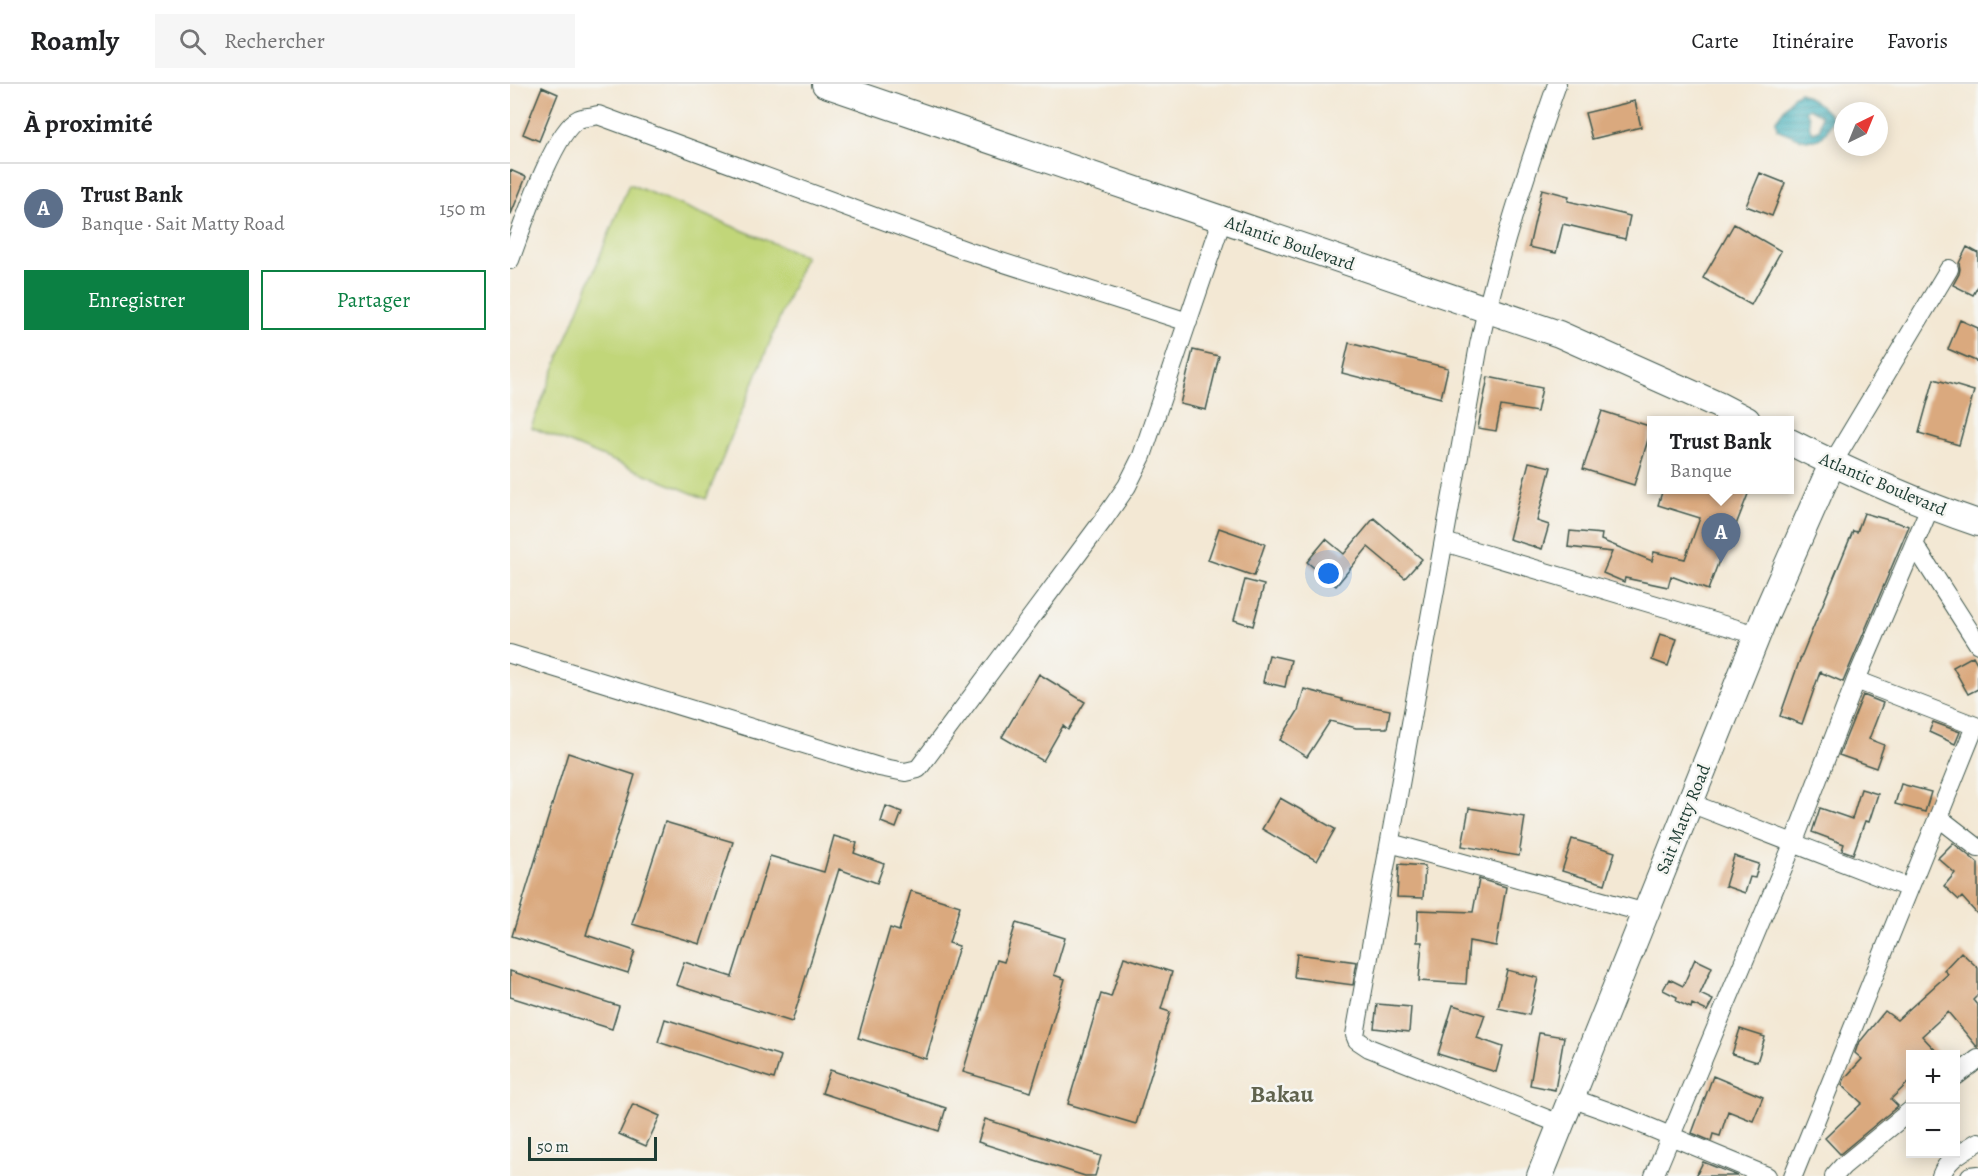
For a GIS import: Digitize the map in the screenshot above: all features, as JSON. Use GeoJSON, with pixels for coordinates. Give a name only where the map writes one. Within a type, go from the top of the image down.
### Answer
{"type":"FeatureCollection","features":[{"type":"Feature","properties":{"kind":"street","name":"Atlantic Boulevard"},"geometry":{"type":"LineString","coordinates":[[825,84],[1559,334],[1738,416]]}},
{"type":"Feature","properties":{"kind":"street"},"geometry":{"type":"LineString","coordinates":[[1557,84],[1527,168],[1487,310],[1355,1035],[1369,1048],[1560,1124]]}},
{"type":"Feature","properties":{"kind":"street"},"geometry":{"type":"LineString","coordinates":[[510,260],[545,169],[562,137],[578,120],[597,115],[967,251],[1188,322]]}},
{"type":"Feature","properties":{"kind":"street"},"geometry":{"type":"LineString","coordinates":[[510,654],[595,682],[879,767],[905,772],[918,769],[1104,519],[1126,486],[1142,456],[1222,220]]}},
{"type":"Feature","properties":{"kind":"street"},"geometry":{"type":"LineString","coordinates":[[1832,464],[1949,269]]}},
{"type":"Feature","properties":{"kind":"street","name":"Atlantic Boulevard"},"geometry":{"type":"LineString","coordinates":[[1794,444],[1832,464],[1930,507],[1978,523]]}},
{"type":"Feature","properties":{"kind":"street","name":"Sait Matty Road"},"geometry":{"type":"LineString","coordinates":[[1539,1176],[1758,635],[1832,464]]}},
{"type":"Feature","properties":{"kind":"street"},"geometry":{"type":"LineString","coordinates":[[1654,1176],[1793,844],[1856,680],[1930,507]]}},
{"type":"Feature","properties":{"kind":"street"},"geometry":{"type":"LineString","coordinates":[[1444,542],[1758,635]]}},
{"type":"Feature","properties":{"kind":"street"},"geometry":{"type":"LineString","coordinates":[[1914,544],[1978,644]]}},
{"type":"Feature","properties":{"kind":"street"},"geometry":{"type":"LineString","coordinates":[[1793,1176],[1976,727],[1856,680]]}},
{"type":"Feature","properties":{"kind":"street"},"geometry":{"type":"LineString","coordinates":[[1690,803],[1909,888]]}},
{"type":"Feature","properties":{"kind":"street"},"geometry":{"type":"LineString","coordinates":[[1938,817],[1978,848]]}},
{"type":"Feature","properties":{"kind":"street"},"geometry":{"type":"LineString","coordinates":[[1389,843],[1646,913]]}},
{"type":"Feature","properties":{"kind":"street"},"geometry":{"type":"LineString","coordinates":[[1960,1073],[1978,1059]]}},
{"type":"Feature","properties":{"kind":"street"},"geometry":{"type":"LineString","coordinates":[[1571,1098],[1627,1118],[1767,1176]]}},
{"type":"Feature","properties":{"kind":"street"},"geometry":{"type":"LineString","coordinates":[[1834,1176],[1843,1166],[1906,1115]]}},
{"type":"Feature","properties":{"kind":"street"},"geometry":{"type":"LineString","coordinates":[[1941,1176],[1954,1156],[1978,1142]]}},
{"type":"Feature","properties":{"kind":"street"},"geometry":{"type":"LineString","coordinates":[[1970,1176],[1978,1174]]}},
{"type":"Feature","properties":{"kind":"green space"},"geometry":{"type":"Polygon","coordinates":[[[629,184],[805,256],[706,499],[531,427],[629,184]]]}},
{"type":"Feature","properties":{"kind":"water"},"geometry":{"type":"Polygon","coordinates":[[[1800,92],[1819,104],[1832,117],[1828,128],[1817,139],[1803,139],[1777,129],[1776,120],[1794,95],[1800,92]],[[1809,108],[1805,111],[1809,117],[1810,129],[1814,132],[1820,129],[1821,115],[1809,108]]]}},
{"type":"Feature","properties":{"kind":"building"},"geometry":{"type":"Polygon","coordinates":[[[542,87],[558,94],[539,141],[523,134],[542,87]]]}},
{"type":"Feature","properties":{"kind":"building"},"geometry":{"type":"Polygon","coordinates":[[[1635,101],[1641,127],[1592,139],[1585,113],[1635,101]]]}},
{"type":"Feature","properties":{"kind":"building"},"geometry":{"type":"Polygon","coordinates":[[[510,170],[526,177],[511,214],[510,214],[510,170]]]}},
{"type":"Feature","properties":{"kind":"building"},"geometry":{"type":"Polygon","coordinates":[[[1760,173],[1785,183],[1772,216],[1746,206],[1760,173]]]}},
{"type":"Feature","properties":{"kind":"building"},"geometry":{"type":"Polygon","coordinates":[[[1542,189],[1569,196],[1568,201],[1630,216],[1625,239],[1563,224],[1556,253],[1529,247],[1542,189]]]}},
{"type":"Feature","properties":{"kind":"building"},"geometry":{"type":"Polygon","coordinates":[[[1734,224],[1781,251],[1751,305],[1703,278],[1734,224]]]}},
{"type":"Feature","properties":{"kind":"building"},"geometry":{"type":"Polygon","coordinates":[[[1967,247],[1978,253],[1978,286],[1973,295],[1953,285],[1959,274],[1959,263],[1967,247]]]}},
{"type":"Feature","properties":{"kind":"building"},"geometry":{"type":"Polygon","coordinates":[[[1960,320],[1978,328],[1978,362],[1948,349],[1960,320]]]}},
{"type":"Feature","properties":{"kind":"building"},"geometry":{"type":"Polygon","coordinates":[[[1349,343],[1448,368],[1441,398],[1342,373],[1349,343]]]}},
{"type":"Feature","properties":{"kind":"building"},"geometry":{"type":"Polygon","coordinates":[[[1193,350],[1219,356],[1206,410],[1180,404],[1193,350]]]}},
{"type":"Feature","properties":{"kind":"building"},"geometry":{"type":"Polygon","coordinates":[[[1488,377],[1542,388],[1537,412],[1501,406],[1496,431],[1478,428],[1488,377]]]}},
{"type":"Feature","properties":{"kind":"building"},"geometry":{"type":"Polygon","coordinates":[[[1934,379],[1974,391],[1959,445],[1919,433],[1934,379]]]}},
{"type":"Feature","properties":{"kind":"building"},"geometry":{"type":"Polygon","coordinates":[[[1602,411],[1647,425],[1647,443],[1634,485],[1583,469],[1602,411]]]}},
{"type":"Feature","properties":{"kind":"building"},"geometry":{"type":"Polygon","coordinates":[[[1529,462],[1551,467],[1537,521],[1549,525],[1542,549],[1509,539],[1529,462]]]}},
{"type":"Feature","properties":{"kind":"building"},"geometry":{"type":"Polygon","coordinates":[[[1661,494],[1748,494],[1734,530],[1731,529],[1708,590],[1671,576],[1668,587],[1625,578],[1624,582],[1603,573],[1612,552],[1568,547],[1570,531],[1602,534],[1601,540],[1652,561],[1654,552],[1685,559],[1700,518],[1658,505],[1661,494]]]}},
{"type":"Feature","properties":{"kind":"building"},"geometry":{"type":"Polygon","coordinates":[[[1864,513],[1909,526],[1843,682],[1820,672],[1802,724],[1780,716],[1799,662],[1853,531],[1857,532],[1864,513]]]}},
{"type":"Feature","properties":{"kind":"building"},"geometry":{"type":"Polygon","coordinates":[[[1374,518],[1422,559],[1405,578],[1368,547],[1336,586],[1307,562],[1326,539],[1344,554],[1374,518]]]}},
{"type":"Feature","properties":{"kind":"building"},"geometry":{"type":"Polygon","coordinates":[[[1219,528],[1265,544],[1254,576],[1208,560],[1219,528]]]}},
{"type":"Feature","properties":{"kind":"building"},"geometry":{"type":"Polygon","coordinates":[[[1245,580],[1264,585],[1253,626],[1234,620],[1245,580]]]}},
{"type":"Feature","properties":{"kind":"building"},"geometry":{"type":"Polygon","coordinates":[[[1660,634],[1677,639],[1668,666],[1652,660],[1660,634]]]}},
{"type":"Feature","properties":{"kind":"building"},"geometry":{"type":"Polygon","coordinates":[[[1269,655],[1291,660],[1285,687],[1263,682],[1269,655]]]}},
{"type":"Feature","properties":{"kind":"building"},"geometry":{"type":"Polygon","coordinates":[[[1973,656],[1978,665],[1978,689],[1968,694],[1953,667],[1973,656]]]}},
{"type":"Feature","properties":{"kind":"building"},"geometry":{"type":"Polygon","coordinates":[[[1039,674],[1085,702],[1068,730],[1063,726],[1043,761],[1002,737],[1039,674]]]}},
{"type":"Feature","properties":{"kind":"building"},"geometry":{"type":"Polygon","coordinates":[[[1304,689],[1342,699],[1342,701],[1390,710],[1387,728],[1356,728],[1330,721],[1307,757],[1280,740],[1298,711],[1304,689]]]}},
{"type":"Feature","properties":{"kind":"building"},"geometry":{"type":"Polygon","coordinates":[[[1863,695],[1883,703],[1869,739],[1884,745],[1876,768],[1839,755],[1863,695]]]}},
{"type":"Feature","properties":{"kind":"building"},"geometry":{"type":"Polygon","coordinates":[[[1933,722],[1960,732],[1955,744],[1929,732],[1933,722]]]}},
{"type":"Feature","properties":{"kind":"building"},"geometry":{"type":"Polygon","coordinates":[[[568,753],[635,775],[586,935],[635,951],[628,973],[512,936],[568,753]]]}},
{"type":"Feature","properties":{"kind":"building"},"geometry":{"type":"Polygon","coordinates":[[[1901,784],[1931,792],[1925,812],[1895,804],[1901,784]]]}},
{"type":"Feature","properties":{"kind":"building"},"geometry":{"type":"Polygon","coordinates":[[[1861,789],[1878,794],[1869,822],[1865,821],[1853,854],[1842,850],[1844,844],[1812,832],[1820,808],[1852,819],[1861,789]]]}},
{"type":"Feature","properties":{"kind":"building"},"geometry":{"type":"Polygon","coordinates":[[[1280,798],[1335,829],[1317,861],[1262,829],[1280,798]]]}},
{"type":"Feature","properties":{"kind":"building"},"geometry":{"type":"Polygon","coordinates":[[[886,806],[902,812],[896,828],[881,822],[886,806]]]}},
{"type":"Feature","properties":{"kind":"building"},"geometry":{"type":"Polygon","coordinates":[[[1469,808],[1525,817],[1519,856],[1462,846],[1469,808]]]}},
{"type":"Feature","properties":{"kind":"building"},"geometry":{"type":"Polygon","coordinates":[[[665,822],[733,842],[700,944],[632,924],[665,822]]]}},
{"type":"Feature","properties":{"kind":"building"},"geometry":{"type":"Polygon","coordinates":[[[834,836],[857,843],[854,853],[884,864],[877,883],[839,869],[792,1022],[676,985],[684,962],[732,977],[770,856],[824,872],[834,836]]]}},
{"type":"Feature","properties":{"kind":"building"},"geometry":{"type":"Polygon","coordinates":[[[1572,839],[1615,852],[1605,884],[1562,871],[1572,839]]]}},
{"type":"Feature","properties":{"kind":"building"},"geometry":{"type":"Polygon","coordinates":[[[1953,843],[1978,863],[1978,915],[1962,897],[1959,900],[1944,886],[1955,873],[1938,858],[1953,843]]]}},
{"type":"Feature","properties":{"kind":"building"},"geometry":{"type":"Polygon","coordinates":[[[1734,856],[1759,864],[1755,878],[1750,877],[1745,893],[1725,886],[1734,856]]]}},
{"type":"Feature","properties":{"kind":"building"},"geometry":{"type":"Polygon","coordinates":[[[1399,864],[1425,866],[1423,898],[1397,897],[1399,864]]]}},
{"type":"Feature","properties":{"kind":"building"},"geometry":{"type":"Polygon","coordinates":[[[1479,879],[1506,887],[1496,946],[1469,941],[1466,984],[1419,981],[1422,942],[1417,942],[1418,910],[1473,912],[1479,879]]]}},
{"type":"Feature","properties":{"kind":"building"},"geometry":{"type":"Polygon","coordinates":[[[911,891],[960,906],[949,943],[959,946],[926,1059],[858,1038],[890,928],[899,931],[911,891]]]}},
{"type":"Feature","properties":{"kind":"building"},"geometry":{"type":"Polygon","coordinates":[[[1016,923],[1065,938],[1054,975],[1065,979],[1031,1092],[963,1072],[997,960],[1004,962],[1016,923]]]}},
{"type":"Feature","properties":{"kind":"building"},"geometry":{"type":"Polygon","coordinates":[[[1961,952],[1978,968],[1978,995],[1973,1000],[1978,1006],[1978,1048],[1948,1012],[1922,1036],[1935,1050],[1906,1050],[1906,1085],[1891,1099],[1898,1106],[1840,1154],[1825,1138],[1862,1103],[1842,1085],[1845,1078],[1862,1059],[1855,1053],[1858,1044],[1885,1011],[1897,1020],[1948,974],[1944,970],[1961,952]]]}},
{"type":"Feature","properties":{"kind":"building"},"geometry":{"type":"Polygon","coordinates":[[[1297,954],[1357,962],[1353,985],[1294,977],[1297,954]]]}},
{"type":"Feature","properties":{"kind":"building"},"geometry":{"type":"Polygon","coordinates":[[[1124,957],[1172,972],[1161,1009],[1170,1012],[1136,1124],[1068,1104],[1101,994],[1111,997],[1124,957]]]}},
{"type":"Feature","properties":{"kind":"building"},"geometry":{"type":"Polygon","coordinates":[[[1695,959],[1712,967],[1700,994],[1713,1000],[1707,1011],[1692,1004],[1691,1008],[1676,1001],[1677,997],[1663,990],[1669,979],[1683,986],[1695,959]]]}},
{"type":"Feature","properties":{"kind":"building"},"geometry":{"type":"Polygon","coordinates":[[[1507,970],[1538,978],[1529,1015],[1498,1008],[1507,970]]]}},
{"type":"Feature","properties":{"kind":"building"},"geometry":{"type":"Polygon","coordinates":[[[510,971],[619,1006],[612,1029],[510,997],[510,971]]]}},
{"type":"Feature","properties":{"kind":"building"},"geometry":{"type":"Polygon","coordinates":[[[1377,1004],[1411,1007],[1409,1032],[1374,1028],[1377,1004]]]}},
{"type":"Feature","properties":{"kind":"building"},"geometry":{"type":"Polygon","coordinates":[[[1453,1005],[1485,1015],[1477,1038],[1503,1047],[1496,1072],[1438,1054],[1453,1005]]]}},
{"type":"Feature","properties":{"kind":"building"},"geometry":{"type":"Polygon","coordinates":[[[665,1019],[781,1056],[774,1079],[658,1042],[665,1019]]]}},
{"type":"Feature","properties":{"kind":"building"},"geometry":{"type":"Polygon","coordinates":[[[1740,1029],[1765,1037],[1757,1062],[1732,1054],[1740,1029]]]}},
{"type":"Feature","properties":{"kind":"building"},"geometry":{"type":"Polygon","coordinates":[[[1539,1033],[1564,1037],[1555,1090],[1530,1085],[1539,1033]]]}},
{"type":"Feature","properties":{"kind":"building"},"geometry":{"type":"Polygon","coordinates":[[[830,1070],[946,1108],[939,1131],[822,1093],[830,1070]]]}},
{"type":"Feature","properties":{"kind":"building"},"geometry":{"type":"Polygon","coordinates":[[[1713,1076],[1763,1097],[1753,1121],[1728,1111],[1720,1136],[1713,1134],[1711,1141],[1692,1133],[1713,1076]]]}},
{"type":"Feature","properties":{"kind":"building"},"geometry":{"type":"Polygon","coordinates":[[[633,1104],[660,1116],[646,1146],[619,1134],[633,1104]]]}},
{"type":"Feature","properties":{"kind":"building"},"geometry":{"type":"Polygon","coordinates":[[[985,1119],[1101,1156],[1095,1176],[1085,1176],[978,1142],[985,1119]]]}},
{"type":"Feature","properties":{"kind":"building"},"geometry":{"type":"Polygon","coordinates":[[[1703,1162],[1738,1176],[1696,1176],[1703,1162]]]}},
{"type":"Feature","properties":{"kind":"place","name":"Trust Bank"},"geometry":{"type":"Point","coordinates":[1721,563]}},
{"type":"Feature","properties":{"kind":"district","name":"Bakau"},"geometry":{"type":"Point","coordinates":[1282,1094]}}]}
